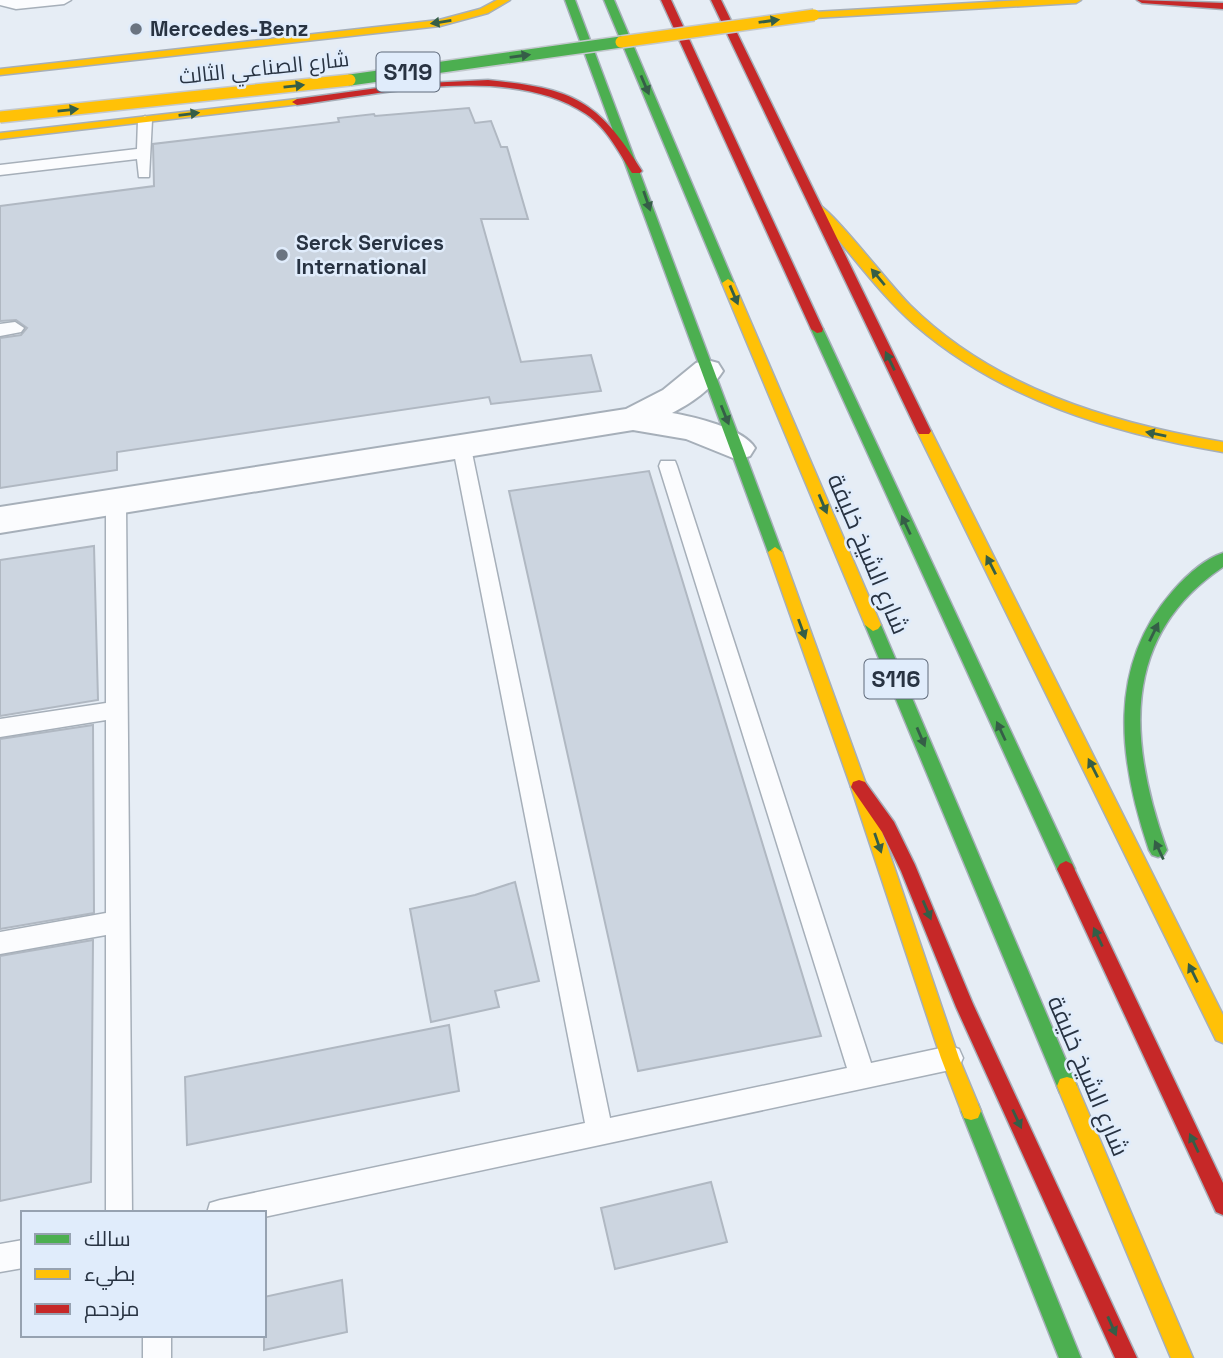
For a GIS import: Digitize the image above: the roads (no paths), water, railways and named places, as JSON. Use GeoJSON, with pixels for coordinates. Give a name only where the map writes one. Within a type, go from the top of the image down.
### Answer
{"type":"FeatureCollection","features":[{"type":"Feature","properties":{"kind":"main road"},"geometry":{"type":"LineString","coordinates":[[0,72],[440,23],[484,11],[505,0]]}},
{"type":"Feature","properties":{"kind":"main road"},"geometry":{"type":"LineString","coordinates":[[570,0],[738,448],[859,787],[950,1058],[1070,1358]]}},
{"type":"Feature","properties":{"kind":"main road","name":"شارع الشيخ خليفة"},"geometry":{"type":"LineString","coordinates":[[609,0],[1182,1358]]}},
{"type":"Feature","properties":{"kind":"main road","name":"شارع الشيخ خليفة"},"geometry":{"type":"LineString","coordinates":[[666,0],[943,607],[1223,1205]]}},
{"type":"Feature","properties":{"kind":"main road","name":"شارع الصناعي الثالث"},"geometry":{"type":"LineString","coordinates":[[0,117],[347,80],[814,15],[948,0]]}},
{"type":"Feature","properties":{"kind":"main road"},"geometry":{"type":"LineString","coordinates":[[814,15],[1076,0]]}},
{"type":"Feature","properties":{"kind":"main road"},"geometry":{"type":"LineString","coordinates":[[1142,0],[1223,6]]}},
{"type":"Feature","properties":{"kind":"main road"},"geometry":{"type":"LineString","coordinates":[[569,30],[644,21],[705,9],[734,9]]}},
{"type":"Feature","properties":{"kind":"main road"},"geometry":{"type":"LineString","coordinates":[[705,9],[816,207],[944,473],[1223,1034]]}},
{"type":"Feature","properties":{"kind":"main road"},"geometry":{"type":"LineString","coordinates":[[0,136],[493,82],[517,84],[562,96],[580,106],[608,129],[636,171]]}},
{"type":"Feature","properties":{"kind":"main road"},"geometry":{"type":"LineString","coordinates":[[816,207],[921,322],[974,361],[1018,385],[1079,410],[1143,431],[1223,447]]}},
{"type":"Feature","properties":{"kind":"main road"},"geometry":{"type":"LineString","coordinates":[[1168,870],[1144,817],[1137,792],[1131,744],[1131,702],[1140,660],[1158,622],[1186,587],[1223,559]]}},
{"type":"Feature","properties":{"kind":"main road"},"geometry":{"type":"LineString","coordinates":[[859,787],[888,827],[909,870],[965,1007],[1126,1358]]}},
{"type":"Feature","properties":{"kind":"street"},"geometry":{"type":"LineString","coordinates":[[0,520],[633,419],[675,398],[707,371]]}},
{"type":"Feature","properties":{"kind":"street"},"geometry":{"type":"LineString","coordinates":[[633,419],[692,428],[738,448]]}},
{"type":"Feature","properties":{"kind":"lane"},"geometry":{"type":"LineString","coordinates":[[0,1],[16,5],[57,0]]}},
{"type":"Feature","properties":{"kind":"lane"},"geometry":{"type":"LineString","coordinates":[[144,174],[145,120]]}},
{"type":"Feature","properties":{"kind":"lane"},"geometry":{"type":"LineString","coordinates":[[0,170],[145,153]]}},
{"type":"Feature","properties":{"kind":"lane"},"geometry":{"type":"LineString","coordinates":[[462,448],[600,1133]]}},
{"type":"Feature","properties":{"kind":"lane"},"geometry":{"type":"LineString","coordinates":[[668,466],[863,1077]]}},
{"type":"Feature","properties":{"kind":"lane"},"geometry":{"type":"LineString","coordinates":[[116,503],[119,1211]]}},
{"type":"Feature","properties":{"kind":"lane"},"geometry":{"type":"LineString","coordinates":[[0,729],[116,710]]}},
{"type":"Feature","properties":{"kind":"lane"},"geometry":{"type":"LineString","coordinates":[[0,943],[118,922]]}},
{"type":"Feature","properties":{"kind":"lane"},"geometry":{"type":"LineString","coordinates":[[230,1211],[950,1058]]}},
{"type":"Feature","properties":{"kind":"lane"},"geometry":{"type":"LineString","coordinates":[[0,1258],[21,1254]]}},
{"type":"Feature","properties":{"kind":"lane"},"geometry":{"type":"LineString","coordinates":[[156,1337],[157,1358]]}},
{"type":"Feature","properties":{"kind":"place","name":"Mercedes-Benz"},"geometry":{"type":"Point","coordinates":[136,29]}},
{"type":"Feature","properties":{"kind":"place","name":"Serck Services International"},"geometry":{"type":"Point","coordinates":[282,255]}}]}
